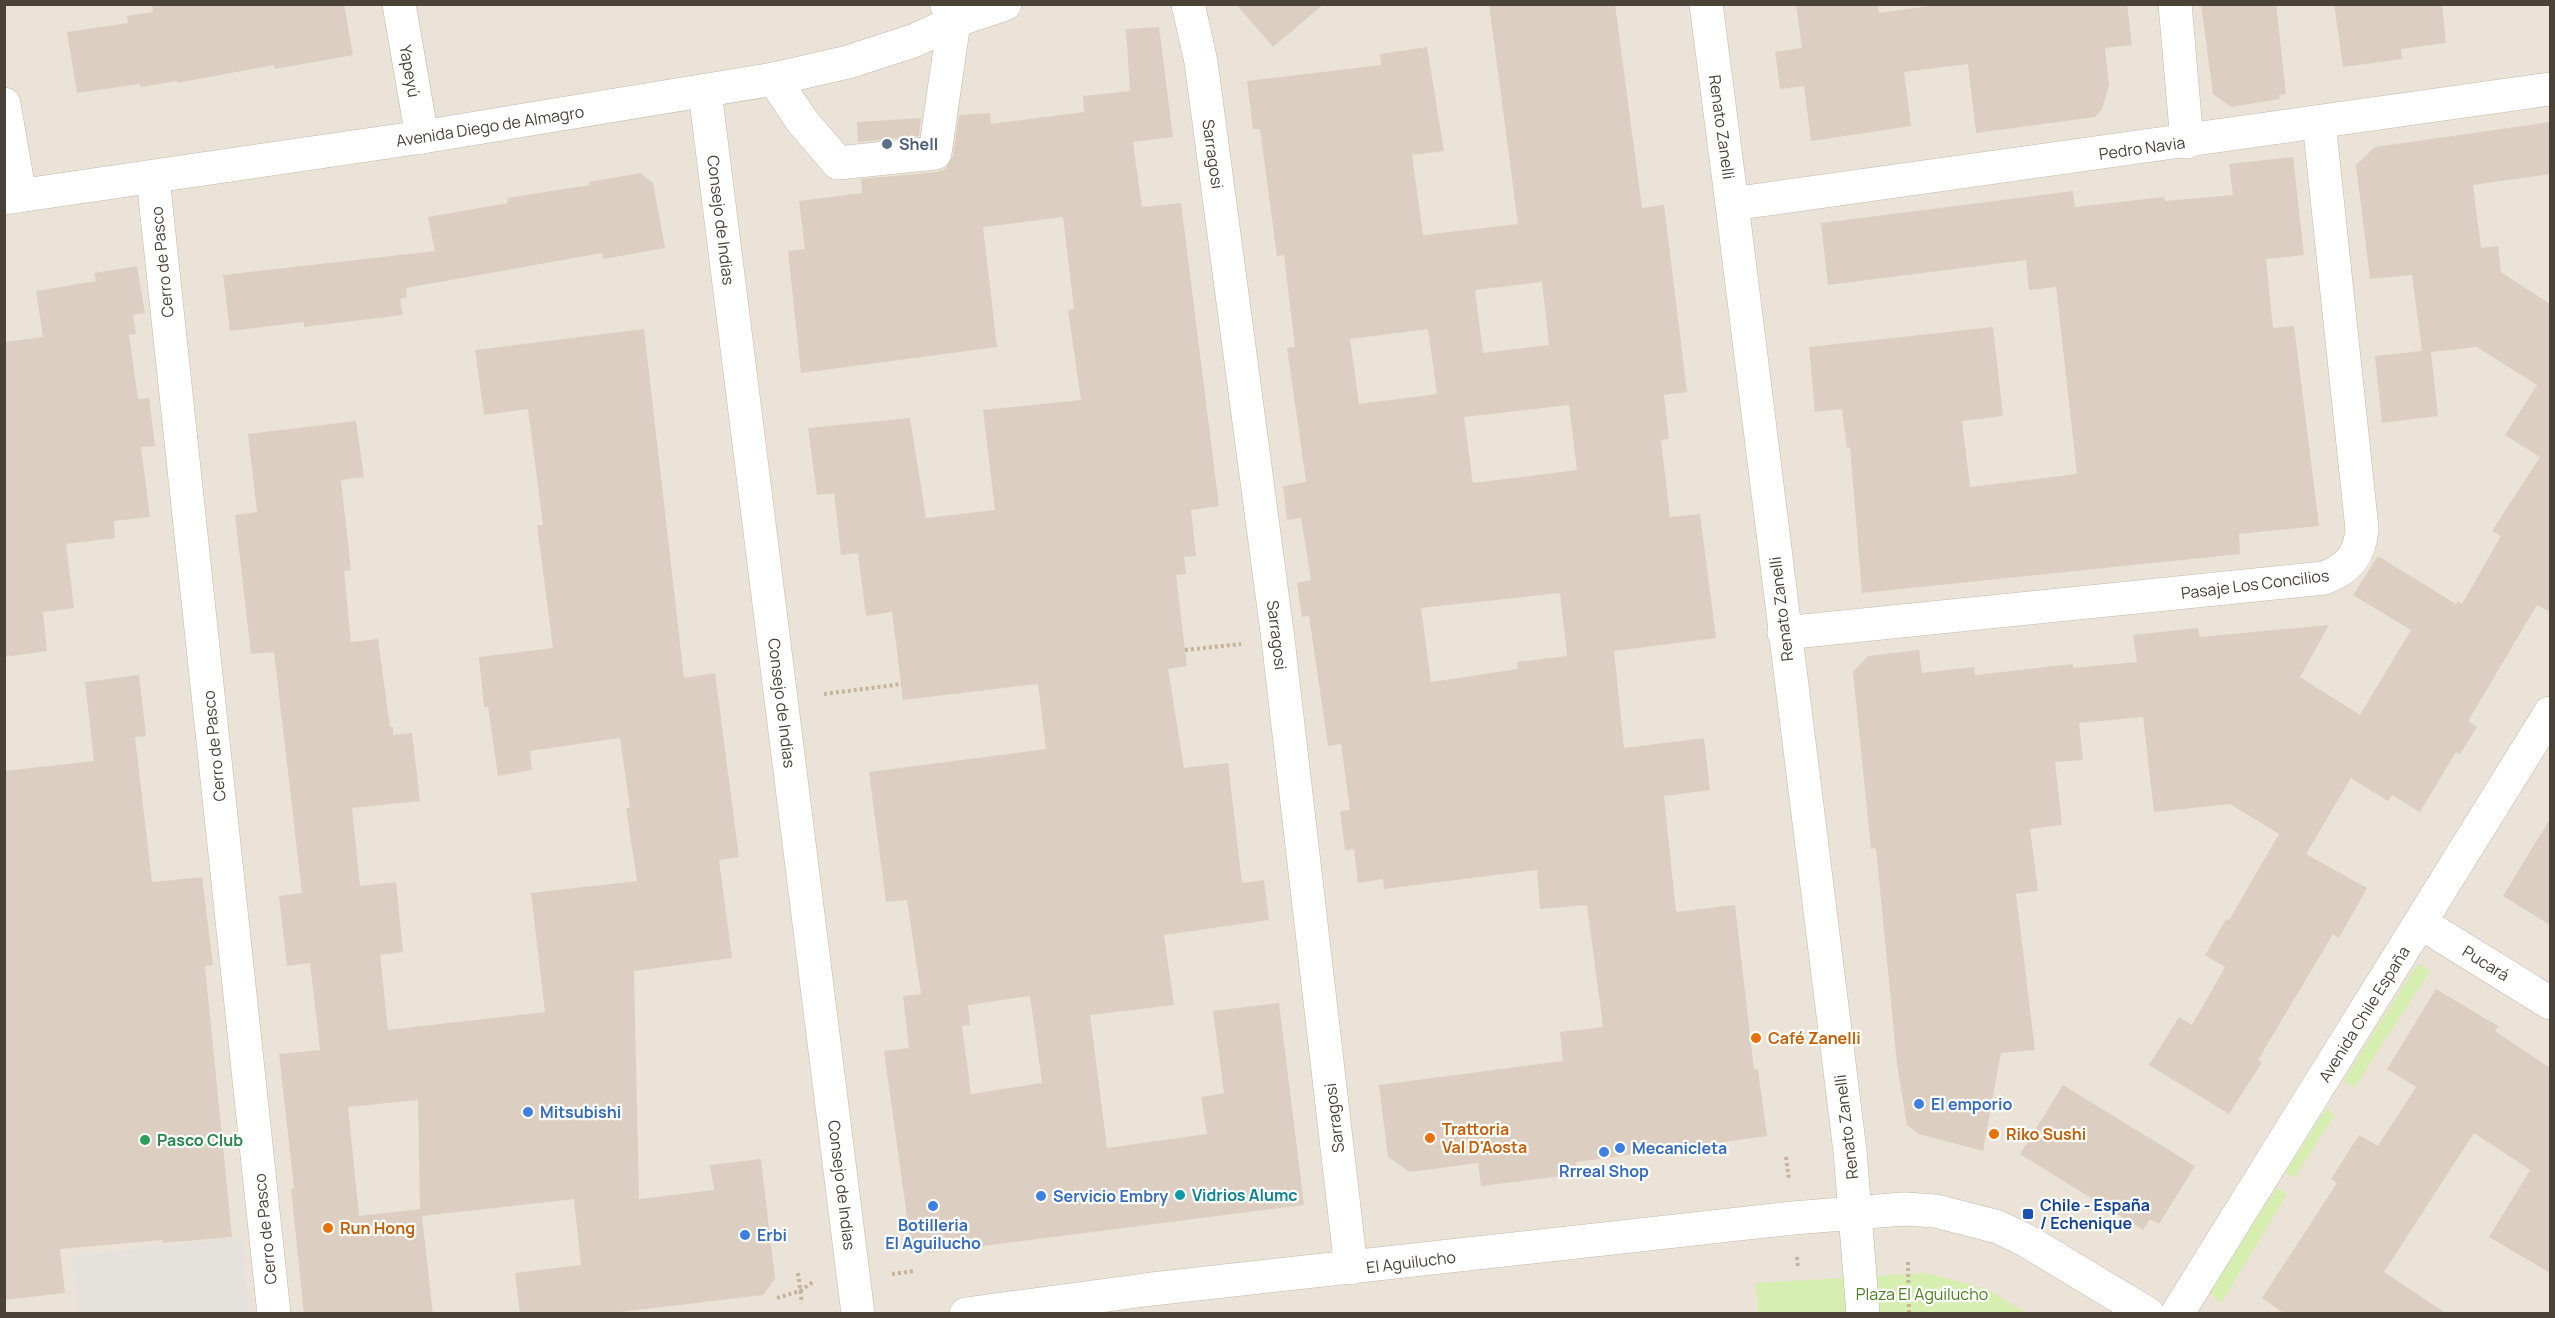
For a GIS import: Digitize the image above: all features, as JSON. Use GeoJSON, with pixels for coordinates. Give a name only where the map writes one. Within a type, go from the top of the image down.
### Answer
{"type":"FeatureCollection","features":[{"type":"Feature","properties":{"kind":"street","name":"Yapeyú"},"geometry":{"type":"LineString","coordinates":[[399,4],[422,138]]}},
{"type":"Feature","properties":{"kind":"street","name":"Avenida Diego de Almagro"},"geometry":{"type":"LineString","coordinates":[[12,197],[422,138],[774,79],[848,62],[913,41],[962,12],[1005,4]]}},
{"type":"Feature","properties":{"kind":"street","name":"Sarragosi"},"geometry":{"type":"LineString","coordinates":[[1188,4],[1201,62],[1276,627],[1351,1268]]}},
{"type":"Feature","properties":{"kind":"street","name":"Renato Zanelli"},"geometry":{"type":"LineString","coordinates":[[1706,4],[1856,1214]]}},
{"type":"Feature","properties":{"kind":"street"},"geometry":{"type":"LineString","coordinates":[[2175,4],[2187,142]]}},
{"type":"Feature","properties":{"kind":"street"},"geometry":{"type":"LineString","coordinates":[[774,79],[802,121],[838,163],[935,153],[962,12]]}},
{"type":"Feature","properties":{"kind":"street","name":"Pedro Navia"},"geometry":{"type":"LineString","coordinates":[[1732,204],[2187,142],[2550,89]]}},
{"type":"Feature","properties":{"kind":"street","name":"Consejo de Indias"},"geometry":{"type":"LineString","coordinates":[[705,92],[858,1314]]}},
{"type":"Feature","properties":{"kind":"street"},"geometry":{"type":"LineString","coordinates":[[4,104],[12,197]]}},
{"type":"Feature","properties":{"kind":"street","name":"Pasaje Los Concilios"},"geometry":{"type":"LineString","coordinates":[[1784,633],[2324,578],[2348,566],[2356,556],[2361,542],[2362,529],[2319,122]]}},
{"type":"Feature","properties":{"kind":"street","name":"Cerro de Pasco"},"geometry":{"type":"LineString","coordinates":[[153,178],[274,1314]]}},
{"type":"Feature","properties":{"kind":"street","name":"Avenida Chile España"},"geometry":{"type":"LineString","coordinates":[[2176,1314],[2550,713]]}},
{"type":"Feature","properties":{"kind":"street","name":"Pucará"},"geometry":{"type":"LineString","coordinates":[[2421,923],[2550,1003]]}},
{"type":"Feature","properties":{"kind":"street","name":"El Aguilucho"},"geometry":{"type":"LineString","coordinates":[[966,1314],[1154,1301],[1351,1268],[1781,1219],[1904,1209],[1936,1211],[1998,1227],[2027,1241],[2148,1314]]}},
{"type":"Feature","properties":{"kind":"street"},"geometry":{"type":"LineString","coordinates":[[1856,1214],[1863,1314]]}},
{"type":"Feature","properties":{"kind":"path"},"geometry":{"type":"LineString","coordinates":[[1185,650],[1236,644]]}},
{"type":"Feature","properties":{"kind":"path"},"geometry":{"type":"LineString","coordinates":[[824,694],[902,684]]}},
{"type":"Feature","properties":{"kind":"path"},"geometry":{"type":"LineString","coordinates":[[1786,1157],[1789,1180]]}},
{"type":"Feature","properties":{"kind":"path"},"geometry":{"type":"LineString","coordinates":[[1908,1262],[1910,1314]]}},
{"type":"Feature","properties":{"kind":"path"},"geometry":{"type":"LineString","coordinates":[[886,1275],[914,1271]]}},
{"type":"Feature","properties":{"kind":"path"},"geometry":{"type":"LineString","coordinates":[[798,1273],[802,1303]]}},
{"type":"Feature","properties":{"kind":"path"},"geometry":{"type":"LineString","coordinates":[[777,1298],[800,1291],[813,1282]]}},
{"type":"Feature","properties":{"kind":"shaded area"},"geometry":{"type":"Polygon","coordinates":[[[5,5],[2550,5],[2550,1313],[5,1313],[5,5]]]}},
{"type":"Feature","properties":{"kind":"shaded area"},"geometry":{"type":"Polygon","coordinates":[[[242,1237],[249,1313],[79,1313],[72,1256],[242,1237]]]}},
{"type":"Feature","properties":{"kind":"green space"},"geometry":{"type":"Polygon","coordinates":[[[2421,964],[2430,971],[2354,1088],[2344,1080],[2415,968],[2421,964]]]}},
{"type":"Feature","properties":{"kind":"green space"},"geometry":{"type":"Polygon","coordinates":[[[2327,1108],[2334,1116],[2294,1178],[2285,1172],[2327,1108]]]}},
{"type":"Feature","properties":{"kind":"green space"},"geometry":{"type":"Polygon","coordinates":[[[2277,1187],[2287,1194],[2221,1303],[2210,1293],[2277,1187]]]}},
{"type":"Feature","properties":{"kind":"green space","name":"Plaza El Aguilucho"},"geometry":{"type":"Polygon","coordinates":[[[1927,1273],[1986,1289],[2027,1313],[1758,1313],[1756,1283],[1927,1273]]]}},
{"type":"Feature","properties":{"kind":"building"},"geometry":{"type":"Polygon","coordinates":[[[152,4],[344,4],[353,55],[275,69],[274,65],[177,83],[177,81],[140,87],[140,84],[77,93],[67,32],[128,23],[127,16],[153,12],[152,4]]]}},
{"type":"Feature","properties":{"kind":"building"},"geometry":{"type":"Polygon","coordinates":[[[1236,4],[1324,4],[1273,47],[1236,4]]]}},
{"type":"Feature","properties":{"kind":"building"},"geometry":{"type":"Polygon","coordinates":[[[1489,4],[1615,4],[1642,208],[1664,205],[1687,392],[1664,395],[1669,439],[1661,440],[1670,517],[1700,514],[1716,638],[1614,651],[1624,748],[1704,738],[1710,790],[1664,796],[1676,912],[1735,905],[1754,1070],[1758,1069],[1767,1136],[1576,1162],[1578,1174],[1481,1186],[1478,1163],[1410,1172],[1388,1157],[1379,1085],[1563,1061],[1560,1032],[1603,1027],[1587,905],[1540,909],[1537,870],[1384,889],[1383,879],[1358,883],[1354,849],[1345,850],[1340,811],[1350,810],[1341,744],[1328,746],[1309,616],[1302,617],[1297,583],[1311,580],[1301,518],[1287,520],[1283,486],[1306,482],[1287,348],[1295,347],[1284,255],[1277,256],[1260,129],[1253,129],[1247,81],[1381,65],[1380,54],[1427,47],[1444,151],[1412,155],[1423,235],[1518,224],[1489,4]],[[1542,282],[1475,290],[1483,353],[1549,345],[1542,282]],[[1428,329],[1350,339],[1359,404],[1437,394],[1428,329]],[[1569,405],[1464,417],[1473,483],[1577,470],[1569,405]],[[1560,593],[1421,608],[1431,682],[1518,669],[1517,662],[1567,656],[1560,593]]]}},
{"type":"Feature","properties":{"kind":"building"},"geometry":{"type":"Polygon","coordinates":[[[1796,4],[1878,4],[1879,13],[1944,4],[2127,4],[2132,45],[2105,48],[2109,85],[2102,109],[2095,117],[1976,133],[1968,64],[1904,72],[1911,126],[1811,141],[1804,86],[1780,89],[1775,52],[1802,48],[1796,4]]]}},
{"type":"Feature","properties":{"kind":"building"},"geometry":{"type":"Polygon","coordinates":[[[2201,4],[2276,4],[2286,94],[2279,95],[2280,99],[2231,107],[2213,94],[2201,4]]]}},
{"type":"Feature","properties":{"kind":"building"},"geometry":{"type":"Polygon","coordinates":[[[2334,4],[2442,4],[2446,43],[2401,49],[2402,59],[2343,67],[2334,4]]]}},
{"type":"Feature","properties":{"kind":"building"},"geometry":{"type":"Polygon","coordinates":[[[1159,27],[1173,137],[1133,142],[1142,207],[1181,203],[1219,506],[1191,510],[1196,556],[1184,557],[1186,574],[1176,575],[1187,666],[1168,669],[1184,768],[1228,763],[1242,883],[1264,880],[1269,920],[1164,935],[1174,1005],[1090,1015],[1107,1148],[1207,1134],[1201,1097],[1224,1093],[1213,1011],[1279,1003],[1304,1205],[929,1253],[910,1239],[884,1051],[909,1048],[903,996],[921,994],[907,900],[886,902],[869,772],[1046,749],[1038,684],[903,700],[892,612],[866,616],[858,553],[841,555],[834,493],[817,495],[808,428],[910,418],[926,518],[995,510],[983,410],[1081,400],[1068,310],[1074,309],[1063,217],[983,227],[997,347],[801,373],[788,251],[805,249],[799,201],[862,193],[861,179],[937,172],[945,169],[953,156],[959,115],[990,113],[991,124],[1084,112],[1083,96],[1130,91],[1126,29],[1159,27]],[[1030,996],[968,1005],[970,1025],[962,1026],[971,1094],[1042,1083],[1030,996]]]}},
{"type":"Feature","properties":{"kind":"building"},"geometry":{"type":"Polygon","coordinates":[[[921,118],[919,136],[858,142],[857,122],[921,118]]]}},
{"type":"Feature","properties":{"kind":"building"},"geometry":{"type":"Polygon","coordinates":[[[2550,122],[2550,174],[2473,185],[2481,248],[2498,246],[2501,272],[2550,304],[2550,612],[2537,605],[2468,721],[2477,727],[2460,754],[2456,752],[2420,812],[2392,795],[2388,801],[2351,778],[2306,854],[2367,888],[2339,938],[2333,934],[2258,1060],[2262,1062],[2229,1114],[2149,1065],[2179,1017],[2192,1025],[2225,967],[2205,955],[2226,919],[2229,920],[2279,834],[2230,804],[2154,812],[2143,717],[2079,723],[2083,760],[2055,762],[2062,825],[2030,829],[2038,891],[2016,894],[2035,1050],[2001,1053],[1983,1151],[1919,1134],[1907,1125],[1897,1064],[1876,848],[1871,849],[1853,672],[1868,656],[1919,650],[1922,673],[1974,667],[1975,675],[2073,664],[2073,668],[2137,662],[2133,635],[2198,628],[2200,637],[2329,625],[2300,677],[2360,715],[2411,630],[2353,595],[2378,556],[2456,604],[2458,601],[2462,604],[2501,536],[2492,531],[2540,457],[2505,435],[2537,385],[2477,347],[2431,352],[2438,416],[2382,423],[2375,356],[2422,351],[2412,275],[2370,279],[2356,165],[2375,147],[2550,122]]]}},
{"type":"Feature","properties":{"kind":"building"},"geometry":{"type":"Polygon","coordinates":[[[2293,157],[2304,255],[2266,259],[2273,328],[2294,326],[2319,526],[2239,534],[2240,554],[1862,593],[1850,447],[1847,448],[1842,409],[1815,412],[1809,347],[1993,327],[2003,416],[1962,421],[1970,487],[2077,474],[2056,287],[2029,290],[2026,260],[1828,285],[1821,223],[2073,191],[2075,207],[2164,197],[2165,201],[2233,195],[2229,164],[2293,157]]]}},
{"type":"Feature","properties":{"kind":"building"},"geometry":{"type":"Polygon","coordinates":[[[640,173],[653,183],[665,248],[603,259],[602,253],[406,288],[407,297],[400,299],[403,315],[304,327],[304,322],[230,331],[223,275],[435,251],[428,217],[508,203],[507,198],[590,185],[589,182],[640,173]]]}},
{"type":"Feature","properties":{"kind":"building"},"geometry":{"type":"Polygon","coordinates":[[[137,266],[145,313],[133,315],[136,334],[129,335],[138,399],[149,398],[155,446],[141,447],[150,517],[114,521],[115,538],[66,544],[74,608],[43,612],[47,651],[4,657],[4,342],[43,337],[36,291],[96,281],[94,273],[137,266]]]}},
{"type":"Feature","properties":{"kind":"building"},"geometry":{"type":"Polygon","coordinates":[[[644,329],[684,678],[715,673],[739,857],[719,860],[732,958],[634,971],[639,1199],[714,1190],[710,1165],[761,1159],[775,1279],[763,1295],[604,1314],[520,1314],[515,1273],[581,1265],[574,1199],[422,1216],[433,1314],[304,1314],[291,1189],[294,1188],[279,1054],[320,1050],[310,963],[287,966],[279,896],[302,893],[274,652],[251,654],[235,515],[257,512],[248,434],[356,421],[364,477],[341,480],[351,570],[344,571],[351,642],[378,639],[390,727],[393,727],[393,735],[412,733],[420,801],[352,808],[360,886],[396,882],[403,952],[380,955],[388,1030],[545,1012],[531,893],[637,881],[626,808],[630,808],[620,738],[530,751],[532,770],[498,776],[488,707],[484,707],[479,657],[553,648],[537,525],[543,525],[528,409],[484,415],[475,350],[644,329]],[[418,1100],[348,1107],[359,1216],[420,1209],[418,1100]]]}},
{"type":"Feature","properties":{"kind":"building","name":"Pasco Club"},"geometry":{"type":"Polygon","coordinates":[[[139,675],[146,736],[135,737],[152,882],[202,877],[213,965],[205,966],[232,1237],[163,1243],[163,1240],[60,1249],[65,1293],[4,1300],[4,771],[94,761],[85,682],[139,675]]]}},
{"type":"Feature","properties":{"kind":"building"},"geometry":{"type":"Polygon","coordinates":[[[2550,819],[2550,925],[2503,896],[2550,819]]]}},
{"type":"Feature","properties":{"kind":"building"},"geometry":{"type":"Polygon","coordinates":[[[2436,989],[2498,1026],[2495,1031],[2550,1068],[2550,1273],[2489,1237],[2530,1170],[2474,1133],[2384,1272],[2447,1314],[2285,1314],[2262,1298],[2337,1183],[2331,1179],[2359,1135],[2378,1146],[2416,1087],[2387,1069],[2436,989]]]}},
{"type":"Feature","properties":{"kind":"building"},"geometry":{"type":"Polygon","coordinates":[[[2063,1085],[2195,1166],[2159,1224],[2150,1219],[2143,1230],[2020,1154],[2063,1085]]]}},
{"type":"Feature","properties":{"kind":"place","name":"Shell"},"geometry":{"type":"Point","coordinates":[887,144]}},
{"type":"Feature","properties":{"kind":"place","name":"Café Zanelli"},"geometry":{"type":"Point","coordinates":[1756,1038]}},
{"type":"Feature","properties":{"kind":"place","name":"El emporio"},"geometry":{"type":"Point","coordinates":[1919,1104]}},
{"type":"Feature","properties":{"kind":"place","name":"Mitsubishi"},"geometry":{"type":"Point","coordinates":[528,1112]}},
{"type":"Feature","properties":{"kind":"place","name":"Riko Sushi"},"geometry":{"type":"Point","coordinates":[1994,1134]}},
{"type":"Feature","properties":{"kind":"place","name":"Trattoria Val D'Aosta"},"geometry":{"type":"Point","coordinates":[1430,1138]}},
{"type":"Feature","properties":{"kind":"place","name":"Pasco Club"},"geometry":{"type":"Point","coordinates":[145,1140]}},
{"type":"Feature","properties":{"kind":"place","name":"Mecanicleta"},"geometry":{"type":"Point","coordinates":[1620,1148]}},
{"type":"Feature","properties":{"kind":"place","name":"Rrreal Shop"},"geometry":{"type":"Point","coordinates":[1604,1152]}},
{"type":"Feature","properties":{"kind":"place","name":"Vidrios Alumc"},"geometry":{"type":"Point","coordinates":[1180,1195]}},
{"type":"Feature","properties":{"kind":"place","name":"Servicio Embry"},"geometry":{"type":"Point","coordinates":[1041,1196]}},
{"type":"Feature","properties":{"kind":"place","name":"Botilleria El Aguilucho"},"geometry":{"type":"Point","coordinates":[933,1206]}},
{"type":"Feature","properties":{"kind":"place","name":"Chile - España / Echenique"},"geometry":{"type":"Point","coordinates":[2028,1214]}},
{"type":"Feature","properties":{"kind":"place","name":"Run Hong"},"geometry":{"type":"Point","coordinates":[328,1228]}},
{"type":"Feature","properties":{"kind":"place","name":"Erbi"},"geometry":{"type":"Point","coordinates":[745,1235]}}]}
